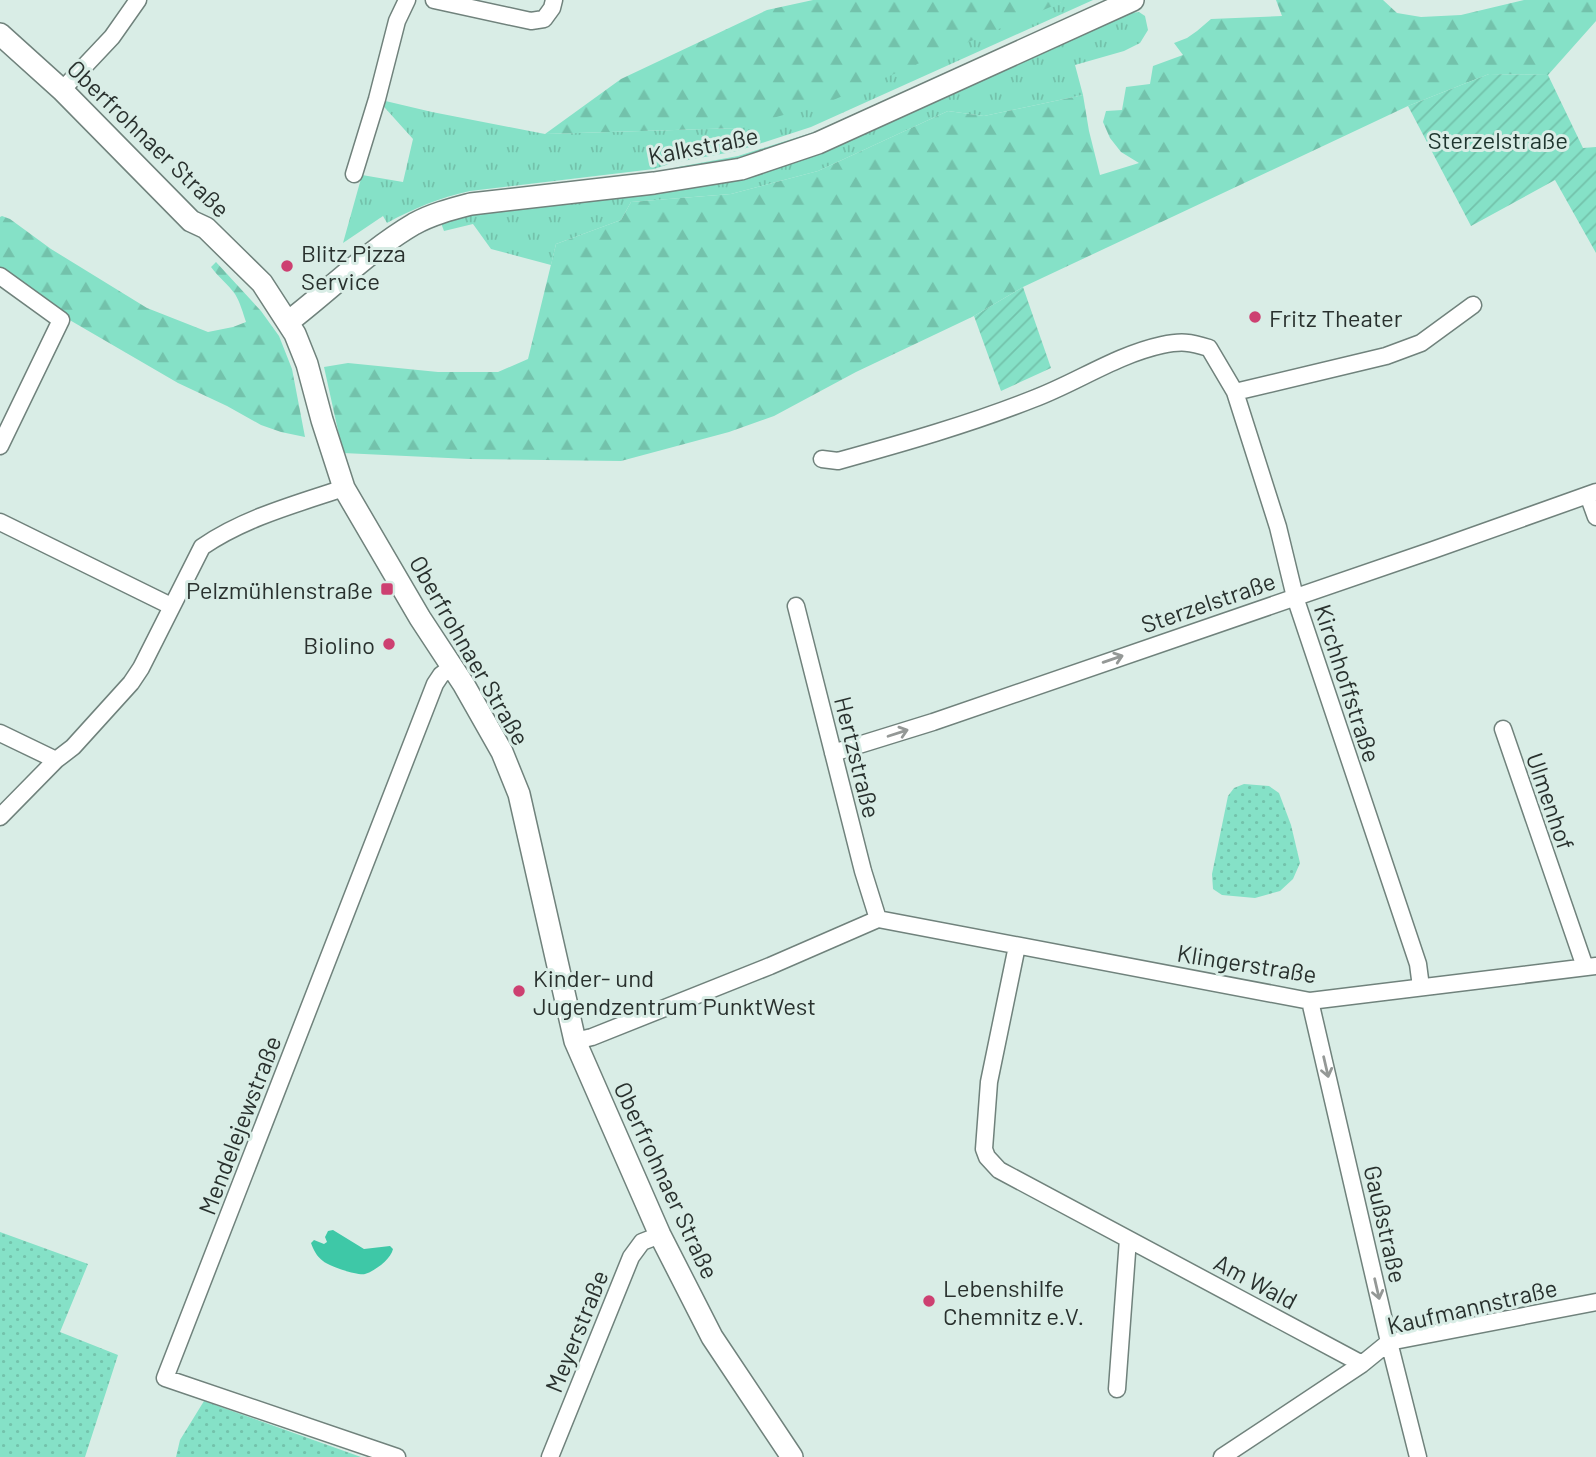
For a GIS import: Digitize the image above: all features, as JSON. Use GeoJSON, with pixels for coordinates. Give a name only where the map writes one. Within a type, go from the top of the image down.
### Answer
{"type":"FeatureCollection","features":[{"type":"Feature","properties":{"kind":"main road","name":"Kalkstraße"},"geometry":{"type":"LineString","coordinates":[[288,322],[377,249],[415,224],[450,209],[741,169],[818,143],[1133,0]]}},
{"type":"Feature","properties":{"kind":"main road","name":"Oberfrohnaer Straße"},"geometry":{"type":"LineString","coordinates":[[0,34],[62,90],[191,221],[206,229],[262,283],[288,322],[299,344],[344,488],[502,752],[519,794],[575,1041],[660,1236],[712,1338],[792,1457]]}},
{"type":"Feature","properties":{"kind":"street"},"geometry":{"type":"LineString","coordinates":[[62,90],[112,37],[138,0]]}},
{"type":"Feature","properties":{"kind":"street"},"geometry":{"type":"LineString","coordinates":[[355,174],[397,21],[407,0]]}},
{"type":"Feature","properties":{"kind":"street"},"geometry":{"type":"LineString","coordinates":[[434,0],[531,21],[544,19],[554,0]]}},
{"type":"Feature","properties":{"kind":"street"},"geometry":{"type":"LineString","coordinates":[[0,276],[61,320],[0,446]]}},
{"type":"Feature","properties":{"kind":"street"},"geometry":{"type":"LineString","coordinates":[[1235,392],[1386,356],[1422,343],[1473,305]]}},
{"type":"Feature","properties":{"kind":"street","name":"Kirchhoffstraße"},"geometry":{"type":"LineString","coordinates":[[822,459],[838,461],[993,413],[1034,399],[1130,355],[1161,345],[1190,341],[1209,348],[1235,392],[1278,527],[1295,597],[1418,964],[1421,987]]}},
{"type":"Feature","properties":{"kind":"street"},"geometry":{"type":"LineString","coordinates":[[0,817],[56,760],[73,747],[131,683],[202,547],[219,536],[272,512],[344,488]]}},
{"type":"Feature","properties":{"kind":"street"},"geometry":{"type":"LineString","coordinates":[[1592,493],[1596,517]]}},
{"type":"Feature","properties":{"kind":"street","name":"Sterzelstraße"},"geometry":{"type":"LineString","coordinates":[[833,753],[946,717],[1592,493]]}},
{"type":"Feature","properties":{"kind":"street"},"geometry":{"type":"LineString","coordinates":[[0,522],[171,606]]}},
{"type":"Feature","properties":{"kind":"street","name":"Hertzstraße"},"geometry":{"type":"LineString","coordinates":[[796,606],[863,871],[878,919]]}},
{"type":"Feature","properties":{"kind":"street","name":"Mendelejewstraße"},"geometry":{"type":"LineString","coordinates":[[397,1457],[165,1378],[435,684],[452,667]]}},
{"type":"Feature","properties":{"kind":"street","name":"Ulmenhof"},"geometry":{"type":"LineString","coordinates":[[1503,729],[1591,967]]}},
{"type":"Feature","properties":{"kind":"street"},"geometry":{"type":"LineString","coordinates":[[0,733],[56,760]]}},
{"type":"Feature","properties":{"kind":"street"},"geometry":{"type":"LineString","coordinates":[[575,1041],[592,1037],[744,976],[878,919]]}},
{"type":"Feature","properties":{"kind":"street","name":"Klingerstraße"},"geometry":{"type":"LineString","coordinates":[[878,919],[1310,1001],[1591,967]]}},
{"type":"Feature","properties":{"kind":"street","name":"Am Wald"},"geometry":{"type":"LineString","coordinates":[[1017,946],[989,1082],[984,1149],[987,1157],[999,1170],[1362,1364]]}},
{"type":"Feature","properties":{"kind":"street","name":"Gaußstraße"},"geometry":{"type":"LineString","coordinates":[[1310,1001],[1418,1457]]}},
{"type":"Feature","properties":{"kind":"street","name":"Meyerstraße"},"geometry":{"type":"LineString","coordinates":[[550,1457],[631,1257],[642,1242],[660,1236]]}},
{"type":"Feature","properties":{"kind":"street"},"geometry":{"type":"LineString","coordinates":[[1117,1389],[1128,1239]]}},
{"type":"Feature","properties":{"kind":"street","name":"Kaufmannstraße"},"geometry":{"type":"LineString","coordinates":[[1222,1457],[1362,1364],[1390,1342],[1596,1302]]}},
{"type":"Feature","properties":{"kind":"green space"},"geometry":{"type":"Polygon","coordinates":[[[813,0],[1062,2],[831,101],[739,128],[545,134],[621,79],[767,10],[813,0]]]}},
{"type":"Feature","properties":{"kind":"green space"},"geometry":{"type":"Polygon","coordinates":[[[1061,0],[1093,0],[811,127],[737,151],[654,169],[470,191],[427,204],[387,223],[383,216],[343,243],[362,175],[403,182],[413,139],[377,99],[545,134],[739,128],[1061,0]]]}},
{"type":"Feature","properties":{"kind":"green space"},"geometry":{"type":"Polygon","coordinates":[[[1106,0],[1114,0],[815,136],[739,160],[661,174],[678,167],[738,156],[814,132],[1106,0]]]}},
{"type":"Feature","properties":{"kind":"green space"},"geometry":{"type":"Polygon","coordinates":[[[1276,0],[1383,0],[1397,13],[1421,17],[1461,15],[1524,0],[1596,0],[1596,21],[1548,75],[1489,74],[1408,106],[1023,287],[974,316],[856,372],[774,416],[729,432],[621,461],[469,459],[343,453],[324,367],[348,363],[438,372],[498,372],[528,359],[556,244],[621,220],[631,202],[731,194],[818,171],[948,111],[984,116],[1083,95],[1100,175],[1139,163],[1121,152],[1110,138],[1103,122],[1106,111],[1122,110],[1126,87],[1150,84],[1153,66],[1183,55],[1174,43],[1187,38],[1211,19],[1282,16],[1276,0]]]}},
{"type":"Feature","properties":{"kind":"green space"},"geometry":{"type":"Polygon","coordinates":[[[1139,12],[1145,16],[1148,30],[1140,43],[1124,51],[1075,65],[1083,95],[984,116],[948,111],[818,171],[731,194],[631,202],[621,220],[556,244],[551,265],[491,249],[473,224],[444,231],[441,223],[474,213],[822,152],[1131,13],[1139,12]]]}},
{"type":"Feature","properties":{"kind":"green space","name":"Sterzelstraße"},"geometry":{"type":"Polygon","coordinates":[[[1489,74],[1548,75],[1583,148],[1596,147],[1596,253],[1555,180],[1471,226],[1408,106],[1489,74]]]}},
{"type":"Feature","properties":{"kind":"green space"},"geometry":{"type":"Polygon","coordinates":[[[2,216],[147,308],[208,332],[246,322],[235,294],[211,267],[216,262],[261,311],[279,336],[292,369],[305,437],[261,425],[178,383],[61,315],[0,270],[2,216]]]}},
{"type":"Feature","properties":{"kind":"green space"},"geometry":{"type":"Polygon","coordinates":[[[1023,287],[1051,368],[1001,391],[974,316],[1023,287]]]}},
{"type":"Feature","properties":{"kind":"green space"},"geometry":{"type":"Polygon","coordinates":[[[1244,784],[1269,786],[1279,793],[1291,825],[1300,863],[1293,879],[1280,891],[1255,898],[1222,895],[1213,889],[1212,874],[1228,796],[1234,788],[1244,784]]]}},
{"type":"Feature","properties":{"kind":"green space"},"geometry":{"type":"Polygon","coordinates":[[[0,1232],[88,1264],[60,1332],[118,1355],[85,1457],[0,1457],[0,1232]]]}},
{"type":"Feature","properties":{"kind":"green space"},"geometry":{"type":"Polygon","coordinates":[[[204,1401],[361,1457],[176,1457],[180,1440],[204,1401]]]}},
{"type":"Feature","properties":{"kind":"shaded area"},"geometry":{"type":"Polygon","coordinates":[[[333,1230],[364,1249],[390,1246],[392,1253],[386,1261],[365,1274],[343,1270],[321,1259],[311,1243],[314,1240],[324,1244],[327,1242],[325,1237],[328,1231],[333,1230]]]}},
{"type":"Feature","properties":{"kind":"place","name":"Blitz Pizza Service"},"geometry":{"type":"Point","coordinates":[287,266]}},
{"type":"Feature","properties":{"kind":"place","name":"Fritz Theater"},"geometry":{"type":"Point","coordinates":[1255,317]}},
{"type":"Feature","properties":{"kind":"place","name":"Pelzmühlenstraße"},"geometry":{"type":"Point","coordinates":[387,589]}},
{"type":"Feature","properties":{"kind":"place","name":"Biolino"},"geometry":{"type":"Point","coordinates":[389,644]}},
{"type":"Feature","properties":{"kind":"place","name":"Kinder- und Jugendzentrum PunktWest"},"geometry":{"type":"Point","coordinates":[519,991]}},
{"type":"Feature","properties":{"kind":"place","name":"Lebenshilfe Chemnitz e.V."},"geometry":{"type":"Point","coordinates":[929,1301]}}]}
